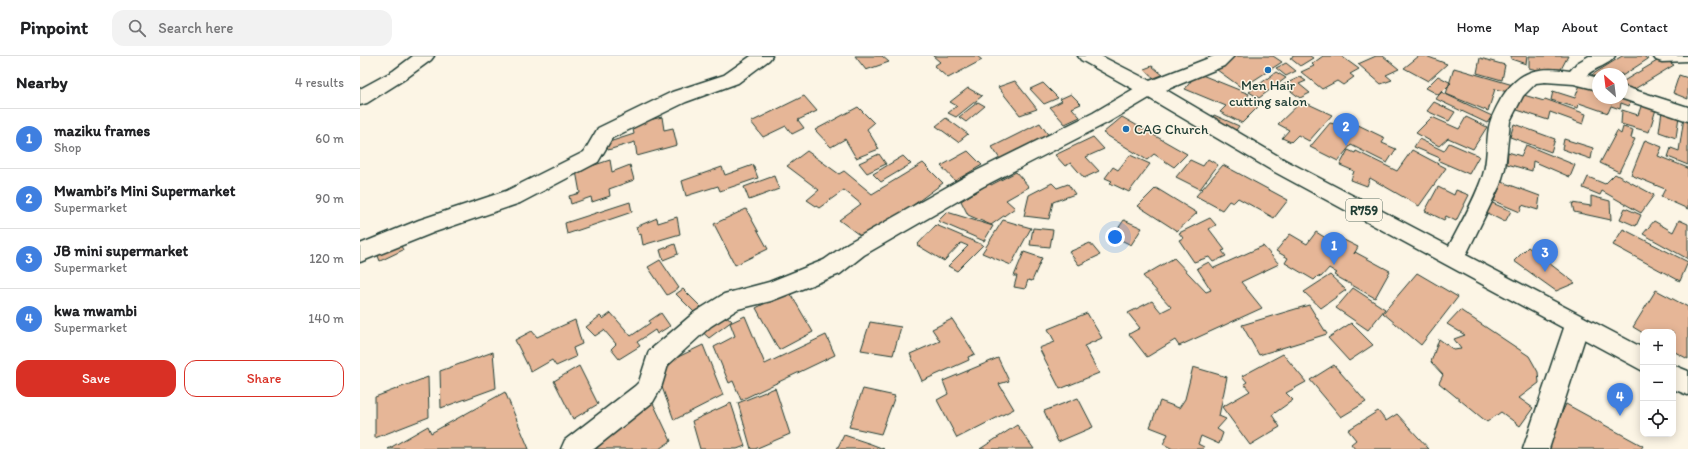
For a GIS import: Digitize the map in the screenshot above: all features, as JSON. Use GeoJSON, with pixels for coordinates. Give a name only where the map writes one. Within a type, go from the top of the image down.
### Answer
{"type":"FeatureCollection","features":[{"type":"Feature","properties":{"kind":"street"},"geometry":{"type":"LineString","coordinates":[[360,98],[399,75],[424,56]]}},
{"type":"Feature","properties":{"kind":"street"},"geometry":{"type":"LineString","coordinates":[[360,252],[427,226],[513,197],[591,157],[605,133],[638,115],[679,96],[730,79],[763,56]]}},
{"type":"Feature","properties":{"kind":"street","name":"R759"},"geometry":{"type":"LineString","coordinates":[[1087,56],[1149,89],[1278,165],[1454,257],[1640,358]]}},
{"type":"Feature","properties":{"kind":"street"},"geometry":{"type":"LineString","coordinates":[[574,449],[644,394],[648,388],[658,359],[702,318],[732,301],[771,292],[832,267],[856,249],[962,188],[1100,118],[1149,89],[1218,62],[1225,56]]}},
{"type":"Feature","properties":{"kind":"street"},"geometry":{"type":"LineString","coordinates":[[1589,81],[1578,74],[1582,68],[1589,63],[1606,56]]}},
{"type":"Feature","properties":{"kind":"street"},"geometry":{"type":"LineString","coordinates":[[1662,56],[1686,56]]}},
{"type":"Feature","properties":{"kind":"street"},"geometry":{"type":"LineString","coordinates":[[1454,257],[1489,187],[1497,160],[1500,121],[1516,90],[1530,79],[1538,77],[1589,81]]}},
{"type":"Feature","properties":{"kind":"street"},"geometry":{"type":"LineString","coordinates":[[1628,94],[1688,114]]}},
{"type":"Feature","properties":{"kind":"street"},"geometry":{"type":"LineString","coordinates":[[1536,449],[1550,411],[1577,325]]}},
{"type":"Feature","properties":{"kind":"street"},"geometry":{"type":"LineString","coordinates":[[1676,378],[1688,384]]}},
{"type":"Feature","properties":{"kind":"building"},"geometry":{"type":"Polygon","coordinates":[[[855,56],[882,56],[889,62],[866,70],[855,56]]]}},
{"type":"Feature","properties":{"kind":"building"},"geometry":{"type":"Polygon","coordinates":[[[933,56],[977,56],[982,60],[948,78],[934,66],[940,62],[933,56]]]}},
{"type":"Feature","properties":{"kind":"building"},"geometry":{"type":"Polygon","coordinates":[[[1231,56],[1273,56],[1282,62],[1242,88],[1213,67],[1231,56]]]}},
{"type":"Feature","properties":{"kind":"building"},"geometry":{"type":"Polygon","coordinates":[[[1294,56],[1310,56],[1313,58],[1300,66],[1290,58],[1294,56]]]}},
{"type":"Feature","properties":{"kind":"building"},"geometry":{"type":"Polygon","coordinates":[[[1323,56],[1341,56],[1359,69],[1350,74],[1354,77],[1343,85],[1337,81],[1322,89],[1301,72],[1314,66],[1312,64],[1323,56]]]}},
{"type":"Feature","properties":{"kind":"building"},"geometry":{"type":"Polygon","coordinates":[[[1376,56],[1383,56],[1399,69],[1386,75],[1392,80],[1381,84],[1358,64],[1376,56]]]}},
{"type":"Feature","properties":{"kind":"building"},"geometry":{"type":"Polygon","coordinates":[[[1419,56],[1426,56],[1447,64],[1428,81],[1404,68],[1419,56]]]}},
{"type":"Feature","properties":{"kind":"building"},"geometry":{"type":"Polygon","coordinates":[[[1511,56],[1527,56],[1526,64],[1511,59],[1511,56]]]}},
{"type":"Feature","properties":{"kind":"building"},"geometry":{"type":"Polygon","coordinates":[[[1529,56],[1568,56],[1558,75],[1529,68],[1529,56]]]}},
{"type":"Feature","properties":{"kind":"building"},"geometry":{"type":"Polygon","coordinates":[[[1622,56],[1643,56],[1648,59],[1628,72],[1628,68],[1603,68],[1622,56]]]}},
{"type":"Feature","properties":{"kind":"building"},"geometry":{"type":"Polygon","coordinates":[[[1480,58],[1505,65],[1502,80],[1477,73],[1480,58]]]}},
{"type":"Feature","properties":{"kind":"building"},"geometry":{"type":"Polygon","coordinates":[[[1662,58],[1674,65],[1628,93],[1628,78],[1662,58]]]}},
{"type":"Feature","properties":{"kind":"building"},"geometry":{"type":"Polygon","coordinates":[[[1286,63],[1296,71],[1286,76],[1276,68],[1286,63]]]}},
{"type":"Feature","properties":{"kind":"building"},"geometry":{"type":"Polygon","coordinates":[[[1152,66],[1164,76],[1156,80],[1144,69],[1152,66]]]}},
{"type":"Feature","properties":{"kind":"building"},"geometry":{"type":"Polygon","coordinates":[[[1454,68],[1513,85],[1512,93],[1495,89],[1488,111],[1446,94],[1454,68]]]}},
{"type":"Feature","properties":{"kind":"building"},"geometry":{"type":"Polygon","coordinates":[[[1276,72],[1286,78],[1259,98],[1249,92],[1276,72]]]}},
{"type":"Feature","properties":{"kind":"building"},"geometry":{"type":"Polygon","coordinates":[[[1197,73],[1249,94],[1245,100],[1258,107],[1242,123],[1220,112],[1226,106],[1185,89],[1197,73]]]}},
{"type":"Feature","properties":{"kind":"building"},"geometry":{"type":"Polygon","coordinates":[[[1679,75],[1688,78],[1688,99],[1673,93],[1679,75]]]}},
{"type":"Feature","properties":{"kind":"building"},"geometry":{"type":"Polygon","coordinates":[[[1438,76],[1451,83],[1439,95],[1426,88],[1438,76]]]}},
{"type":"Feature","properties":{"kind":"building"},"geometry":{"type":"Polygon","coordinates":[[[1300,77],[1306,81],[1299,84],[1310,93],[1300,98],[1283,85],[1300,77]]]}},
{"type":"Feature","properties":{"kind":"building"},"geometry":{"type":"Polygon","coordinates":[[[1015,81],[1037,109],[1020,115],[998,87],[1015,81]]]}},
{"type":"Feature","properties":{"kind":"building"},"geometry":{"type":"Polygon","coordinates":[[[1043,83],[1058,98],[1044,104],[1030,89],[1043,83]]]}},
{"type":"Feature","properties":{"kind":"building"},"geometry":{"type":"Polygon","coordinates":[[[1580,85],[1592,86],[1592,104],[1621,104],[1620,109],[1611,106],[1608,113],[1579,103],[1578,108],[1551,100],[1553,91],[1575,98],[1580,85]]]}},
{"type":"Feature","properties":{"kind":"building"},"geometry":{"type":"Polygon","coordinates":[[[968,88],[982,96],[956,117],[948,113],[957,106],[950,102],[968,88]]]}},
{"type":"Feature","properties":{"kind":"building"},"geometry":{"type":"Polygon","coordinates":[[[1441,92],[1492,116],[1487,123],[1436,99],[1441,92]]]}},
{"type":"Feature","properties":{"kind":"building"},"geometry":{"type":"Polygon","coordinates":[[[1517,93],[1544,101],[1545,99],[1586,114],[1583,124],[1550,112],[1548,120],[1511,108],[1517,93]]]}},
{"type":"Feature","properties":{"kind":"building"},"geometry":{"type":"Polygon","coordinates":[[[1071,94],[1081,104],[1072,108],[1080,117],[1065,124],[1050,107],[1062,101],[1060,99],[1071,94]]]}},
{"type":"Feature","properties":{"kind":"building"},"geometry":{"type":"Polygon","coordinates":[[[1628,95],[1632,97],[1629,106],[1624,104],[1628,104],[1628,95]]]}},
{"type":"Feature","properties":{"kind":"building"},"geometry":{"type":"Polygon","coordinates":[[[804,96],[817,111],[798,120],[804,128],[792,134],[786,126],[763,137],[751,122],[804,96]]]}},
{"type":"Feature","properties":{"kind":"building"},"geometry":{"type":"Polygon","coordinates":[[[1302,101],[1332,115],[1309,141],[1298,135],[1291,142],[1282,138],[1289,130],[1278,124],[1302,101]]]}},
{"type":"Feature","properties":{"kind":"building"},"geometry":{"type":"Polygon","coordinates":[[[1643,101],[1657,106],[1649,132],[1621,124],[1622,110],[1638,115],[1643,101]]]}},
{"type":"Feature","properties":{"kind":"building"},"geometry":{"type":"Polygon","coordinates":[[[978,102],[985,106],[966,122],[959,117],[978,102]]]}},
{"type":"Feature","properties":{"kind":"building"},"geometry":{"type":"Polygon","coordinates":[[[1434,102],[1455,112],[1449,121],[1427,111],[1434,102]]]}},
{"type":"Feature","properties":{"kind":"building"},"geometry":{"type":"Polygon","coordinates":[[[858,107],[874,123],[867,129],[879,149],[856,158],[845,139],[831,147],[815,130],[858,107]]]}},
{"type":"Feature","properties":{"kind":"building"},"geometry":{"type":"Polygon","coordinates":[[[1662,111],[1679,116],[1676,138],[1659,132],[1662,111]]]}},
{"type":"Feature","properties":{"kind":"building"},"geometry":{"type":"Polygon","coordinates":[[[1214,115],[1239,126],[1236,130],[1211,120],[1214,115]]]}},
{"type":"Feature","properties":{"kind":"building"},"geometry":{"type":"Polygon","coordinates":[[[662,117],[664,130],[673,128],[677,145],[637,156],[635,142],[608,150],[606,143],[634,134],[632,124],[662,117]]]}},
{"type":"Feature","properties":{"kind":"building"},"geometry":{"type":"Polygon","coordinates":[[[1122,117],[1187,154],[1174,167],[1154,154],[1147,160],[1103,133],[1122,117]]]}},
{"type":"Feature","properties":{"kind":"building"},"geometry":{"type":"Polygon","coordinates":[[[1432,117],[1459,129],[1466,117],[1487,127],[1473,149],[1448,138],[1439,146],[1416,133],[1432,117]]]}},
{"type":"Feature","properties":{"kind":"building"},"geometry":{"type":"Polygon","coordinates":[[[1684,117],[1688,118],[1688,165],[1668,157],[1671,148],[1679,151],[1684,117]]]}},
{"type":"Feature","properties":{"kind":"building"},"geometry":{"type":"Polygon","coordinates":[[[946,118],[968,134],[958,142],[936,126],[946,118]]]}},
{"type":"Feature","properties":{"kind":"building"},"geometry":{"type":"Polygon","coordinates":[[[1040,123],[1049,136],[1000,159],[992,147],[1040,123]]]}},
{"type":"Feature","properties":{"kind":"building"},"geometry":{"type":"Polygon","coordinates":[[[1330,123],[1351,128],[1354,123],[1385,138],[1382,143],[1396,149],[1387,163],[1351,145],[1338,161],[1310,147],[1330,123]]]}},
{"type":"Feature","properties":{"kind":"building"},"geometry":{"type":"Polygon","coordinates":[[[1514,124],[1555,139],[1551,152],[1510,137],[1514,124]]]}},
{"type":"Feature","properties":{"kind":"building"},"geometry":{"type":"Polygon","coordinates":[[[1623,127],[1633,130],[1631,138],[1635,139],[1619,172],[1600,163],[1617,131],[1621,134],[1623,127]]]}},
{"type":"Feature","properties":{"kind":"building"},"geometry":{"type":"Polygon","coordinates":[[[1093,137],[1104,149],[1086,157],[1099,171],[1084,178],[1071,163],[1065,166],[1055,155],[1093,137]]]}},
{"type":"Feature","properties":{"kind":"building"},"geometry":{"type":"Polygon","coordinates":[[[1419,139],[1444,151],[1449,143],[1479,156],[1469,174],[1439,161],[1440,158],[1414,147],[1419,139]]]}},
{"type":"Feature","properties":{"kind":"building"},"geometry":{"type":"Polygon","coordinates":[[[1564,139],[1593,148],[1591,159],[1562,149],[1564,139]]]}},
{"type":"Feature","properties":{"kind":"building"},"geometry":{"type":"Polygon","coordinates":[[[1645,140],[1662,147],[1658,156],[1688,168],[1688,209],[1661,197],[1665,189],[1631,175],[1645,140]]]}},
{"type":"Feature","properties":{"kind":"building"},"geometry":{"type":"Polygon","coordinates":[[[1526,145],[1575,165],[1570,177],[1533,161],[1532,171],[1507,164],[1508,152],[1521,156],[1526,145]]]}},
{"type":"Feature","properties":{"kind":"building"},"geometry":{"type":"Polygon","coordinates":[[[1348,150],[1355,153],[1356,151],[1397,171],[1412,150],[1446,168],[1419,206],[1370,178],[1367,186],[1351,180],[1354,171],[1340,165],[1348,150]]]}},
{"type":"Feature","properties":{"kind":"building"},"geometry":{"type":"Polygon","coordinates":[[[807,151],[839,174],[844,171],[872,194],[923,163],[943,183],[866,240],[839,220],[861,204],[844,190],[819,208],[807,200],[819,190],[787,166],[807,151]]]}},
{"type":"Feature","properties":{"kind":"building"},"geometry":{"type":"Polygon","coordinates":[[[968,151],[982,165],[955,181],[941,166],[968,151]]]}},
{"type":"Feature","properties":{"kind":"building"},"geometry":{"type":"Polygon","coordinates":[[[879,154],[886,164],[867,173],[859,163],[879,154]]]}},
{"type":"Feature","properties":{"kind":"building"},"geometry":{"type":"Polygon","coordinates":[[[1130,155],[1150,164],[1129,192],[1110,183],[1112,181],[1105,178],[1113,167],[1118,170],[1130,155]]]}},
{"type":"Feature","properties":{"kind":"building"},"geometry":{"type":"Polygon","coordinates":[[[903,156],[911,164],[881,182],[873,174],[903,156]]]}},
{"type":"Feature","properties":{"kind":"building"},"geometry":{"type":"Polygon","coordinates":[[[1208,159],[1218,165],[1200,189],[1176,177],[1190,160],[1203,166],[1208,159]]]}},
{"type":"Feature","properties":{"kind":"building"},"geometry":{"type":"Polygon","coordinates":[[[610,160],[612,172],[630,165],[634,180],[609,189],[610,196],[592,202],[591,197],[571,204],[569,196],[580,193],[576,171],[610,160]]]}},
{"type":"Feature","properties":{"kind":"building"},"geometry":{"type":"Polygon","coordinates":[[[753,165],[758,178],[720,191],[718,186],[686,196],[682,181],[722,167],[725,175],[753,165]]]}},
{"type":"Feature","properties":{"kind":"building"},"geometry":{"type":"Polygon","coordinates":[[[1223,165],[1288,200],[1274,218],[1238,198],[1233,203],[1229,201],[1222,210],[1196,196],[1223,165]]]}},
{"type":"Feature","properties":{"kind":"building"},"geometry":{"type":"Polygon","coordinates":[[[1016,172],[1029,187],[1006,200],[1015,208],[991,225],[968,215],[961,201],[990,183],[991,185],[1016,172]]]}},
{"type":"Feature","properties":{"kind":"building"},"geometry":{"type":"Polygon","coordinates":[[[1615,174],[1654,195],[1641,213],[1602,191],[1600,195],[1583,188],[1588,177],[1605,184],[1615,174]]]}},
{"type":"Feature","properties":{"kind":"building"},"geometry":{"type":"Polygon","coordinates":[[[774,176],[779,189],[749,200],[744,187],[774,176]]]}},
{"type":"Feature","properties":{"kind":"building"},"geometry":{"type":"Polygon","coordinates":[[[1502,182],[1540,196],[1538,210],[1522,205],[1520,212],[1494,201],[1502,182]]]}},
{"type":"Feature","properties":{"kind":"building"},"geometry":{"type":"Polygon","coordinates":[[[1052,183],[1057,188],[1068,184],[1075,194],[1053,202],[1049,219],[1024,216],[1029,195],[1052,183]]]}},
{"type":"Feature","properties":{"kind":"building"},"geometry":{"type":"Polygon","coordinates":[[[1438,187],[1454,195],[1456,190],[1469,195],[1456,221],[1446,216],[1444,220],[1425,211],[1438,187]]]}},
{"type":"Feature","properties":{"kind":"building"},"geometry":{"type":"Polygon","coordinates":[[[1156,188],[1197,213],[1177,231],[1138,206],[1156,188]]]}},
{"type":"Feature","properties":{"kind":"building"},"geometry":{"type":"Polygon","coordinates":[[[1591,196],[1610,201],[1611,220],[1574,212],[1572,203],[1591,206],[1591,196]]]}},
{"type":"Feature","properties":{"kind":"building"},"geometry":{"type":"Polygon","coordinates":[[[630,202],[632,212],[567,234],[565,223],[630,202]]]}},
{"type":"Feature","properties":{"kind":"building"},"geometry":{"type":"Polygon","coordinates":[[[1490,202],[1511,211],[1505,222],[1485,212],[1490,202]]]}},
{"type":"Feature","properties":{"kind":"building"},"geometry":{"type":"Polygon","coordinates":[[[1625,208],[1641,215],[1636,226],[1620,219],[1625,208]]]}},
{"type":"Feature","properties":{"kind":"building"},"geometry":{"type":"Polygon","coordinates":[[[746,209],[768,249],[735,265],[714,224],[746,209]]]}},
{"type":"Feature","properties":{"kind":"building"},"geometry":{"type":"Polygon","coordinates":[[[947,212],[993,226],[984,241],[938,221],[947,212]]]}},
{"type":"Feature","properties":{"kind":"building"},"geometry":{"type":"Polygon","coordinates":[[[677,217],[680,234],[643,245],[641,234],[639,235],[636,227],[657,218],[658,223],[677,217]]]}},
{"type":"Feature","properties":{"kind":"building"},"geometry":{"type":"Polygon","coordinates":[[[1210,218],[1216,225],[1209,229],[1225,250],[1222,251],[1226,256],[1213,262],[1209,257],[1194,262],[1179,240],[1183,238],[1179,233],[1210,218]]]}},
{"type":"Feature","properties":{"kind":"building"},"geometry":{"type":"Polygon","coordinates":[[[1003,220],[1031,228],[1011,265],[982,253],[1003,220]]]}},
{"type":"Feature","properties":{"kind":"building"},"geometry":{"type":"Polygon","coordinates":[[[1124,220],[1142,228],[1131,245],[1113,236],[1124,220]]]}},
{"type":"Feature","properties":{"kind":"building"},"geometry":{"type":"Polygon","coordinates":[[[1679,220],[1688,224],[1688,259],[1643,234],[1654,221],[1673,232],[1679,220]]]}},
{"type":"Feature","properties":{"kind":"building"},"geometry":{"type":"Polygon","coordinates":[[[936,225],[983,245],[957,271],[948,266],[968,246],[961,243],[944,261],[917,245],[936,225]]]}},
{"type":"Feature","properties":{"kind":"building"},"geometry":{"type":"Polygon","coordinates":[[[1033,228],[1053,230],[1050,247],[1030,245],[1033,228]]]}},
{"type":"Feature","properties":{"kind":"building"},"geometry":{"type":"Polygon","coordinates":[[[1623,229],[1688,262],[1680,281],[1613,245],[1623,229]]]}},
{"type":"Feature","properties":{"kind":"building"},"geometry":{"type":"Polygon","coordinates":[[[1316,232],[1329,240],[1334,235],[1358,247],[1355,252],[1390,271],[1375,298],[1334,275],[1337,273],[1329,268],[1321,277],[1318,276],[1314,280],[1285,263],[1288,258],[1276,251],[1290,234],[1307,244],[1316,232]]]}},
{"type":"Feature","properties":{"kind":"building"},"geometry":{"type":"Polygon","coordinates":[[[398,240],[403,250],[380,261],[376,251],[398,240]]]}},
{"type":"Feature","properties":{"kind":"building"},"geometry":{"type":"Polygon","coordinates":[[[1090,243],[1100,255],[1079,265],[1069,252],[1090,243]]]}},
{"type":"Feature","properties":{"kind":"building"},"geometry":{"type":"Polygon","coordinates":[[[675,244],[678,254],[663,260],[660,250],[675,244]]]}},
{"type":"Feature","properties":{"kind":"building"},"geometry":{"type":"Polygon","coordinates":[[[1263,246],[1279,264],[1241,282],[1262,308],[1179,346],[1175,340],[1147,357],[1129,334],[1140,328],[1128,313],[1152,301],[1161,312],[1171,307],[1143,276],[1174,258],[1206,292],[1211,290],[1197,268],[1209,262],[1214,268],[1263,246]]]}},
{"type":"Feature","properties":{"kind":"building"},"geometry":{"type":"Polygon","coordinates":[[[1528,247],[1575,283],[1556,291],[1514,261],[1528,247]]]}},
{"type":"Feature","properties":{"kind":"building"},"geometry":{"type":"Polygon","coordinates":[[[1024,252],[1042,258],[1032,281],[1028,280],[1025,289],[1014,287],[1017,276],[1014,276],[1024,252]]]}},
{"type":"Feature","properties":{"kind":"building"},"geometry":{"type":"Polygon","coordinates":[[[660,260],[679,288],[667,295],[648,267],[660,260]]]}},
{"type":"Feature","properties":{"kind":"building"},"geometry":{"type":"Polygon","coordinates":[[[1417,273],[1458,297],[1421,345],[1383,313],[1417,273]]]}},
{"type":"Feature","properties":{"kind":"building"},"geometry":{"type":"Polygon","coordinates":[[[1330,275],[1346,290],[1321,308],[1304,292],[1330,275]]]}},
{"type":"Feature","properties":{"kind":"building"},"geometry":{"type":"Polygon","coordinates":[[[1353,288],[1385,309],[1368,330],[1336,308],[1353,288]]]}},
{"type":"Feature","properties":{"kind":"building"},"geometry":{"type":"Polygon","coordinates":[[[683,289],[701,307],[694,312],[676,294],[683,289]]]}},
{"type":"Feature","properties":{"kind":"building"},"geometry":{"type":"Polygon","coordinates":[[[1656,290],[1688,307],[1688,359],[1676,353],[1676,329],[1640,329],[1640,331],[1633,327],[1656,290]]]}},
{"type":"Feature","properties":{"kind":"building"},"geometry":{"type":"Polygon","coordinates":[[[789,291],[813,332],[779,350],[756,308],[789,291]]]}},
{"type":"Feature","properties":{"kind":"building"},"geometry":{"type":"Polygon","coordinates":[[[1309,305],[1327,334],[1259,355],[1242,325],[1309,305]]]}},
{"type":"Feature","properties":{"kind":"building"},"geometry":{"type":"Polygon","coordinates":[[[1460,310],[1529,356],[1538,372],[1539,383],[1519,398],[1533,408],[1520,426],[1501,412],[1487,422],[1439,383],[1443,375],[1431,362],[1439,339],[1454,350],[1461,349],[1454,339],[1465,335],[1447,324],[1460,310]]]}},
{"type":"Feature","properties":{"kind":"building"},"geometry":{"type":"Polygon","coordinates":[[[721,311],[732,321],[709,338],[698,328],[721,311]]]}},
{"type":"Feature","properties":{"kind":"building"},"geometry":{"type":"Polygon","coordinates":[[[611,313],[631,336],[650,323],[649,321],[661,313],[670,326],[657,334],[655,330],[637,342],[640,346],[619,359],[611,349],[616,344],[604,330],[595,336],[586,327],[600,316],[603,319],[611,313]]]}},
{"type":"Feature","properties":{"kind":"building"},"geometry":{"type":"Polygon","coordinates":[[[1087,313],[1102,338],[1084,346],[1099,373],[1060,389],[1039,348],[1055,342],[1048,329],[1087,313]]]}},
{"type":"Feature","properties":{"kind":"building"},"geometry":{"type":"Polygon","coordinates":[[[745,316],[765,364],[826,335],[835,355],[741,400],[733,381],[729,383],[714,347],[735,336],[730,323],[745,316]]]}},
{"type":"Feature","properties":{"kind":"building"},"geometry":{"type":"Polygon","coordinates":[[[952,319],[975,354],[968,357],[969,360],[922,381],[910,354],[940,341],[932,329],[952,319]]]}},
{"type":"Feature","properties":{"kind":"building"},"geometry":{"type":"Polygon","coordinates":[[[575,320],[582,344],[573,348],[576,357],[556,366],[552,360],[531,372],[515,340],[532,331],[537,337],[575,320]]]}},
{"type":"Feature","properties":{"kind":"building"},"geometry":{"type":"Polygon","coordinates":[[[870,322],[901,327],[893,355],[861,350],[870,322]]]}},
{"type":"Feature","properties":{"kind":"building"},"geometry":{"type":"Polygon","coordinates":[[[1351,323],[1373,345],[1349,361],[1328,338],[1351,323]]]}},
{"type":"Feature","properties":{"kind":"building"},"geometry":{"type":"Polygon","coordinates":[[[703,345],[723,395],[674,420],[655,368],[703,345]]]}},
{"type":"Feature","properties":{"kind":"building"},"geometry":{"type":"Polygon","coordinates":[[[493,352],[496,388],[441,408],[440,371],[493,352]]]}},
{"type":"Feature","properties":{"kind":"building"},"geometry":{"type":"Polygon","coordinates":[[[1283,354],[1306,382],[1286,393],[1293,400],[1272,415],[1280,427],[1250,445],[1222,407],[1250,391],[1244,384],[1247,382],[1242,376],[1283,354]]]}},
{"type":"Feature","properties":{"kind":"building"},"geometry":{"type":"Polygon","coordinates":[[[998,358],[1009,381],[999,384],[1014,409],[957,438],[937,400],[948,394],[943,381],[998,358]]]}},
{"type":"Feature","properties":{"kind":"building"},"geometry":{"type":"Polygon","coordinates":[[[1334,365],[1366,402],[1341,417],[1310,380],[1334,365]]]}},
{"type":"Feature","properties":{"kind":"building"},"geometry":{"type":"Polygon","coordinates":[[[579,366],[598,404],[573,419],[554,381],[579,366]]]}},
{"type":"Feature","properties":{"kind":"building"},"geometry":{"type":"Polygon","coordinates":[[[1193,367],[1227,377],[1219,416],[1226,419],[1217,429],[1223,433],[1219,444],[1201,436],[1198,444],[1204,447],[1203,449],[1173,449],[1163,444],[1168,434],[1150,427],[1160,401],[1179,408],[1185,399],[1193,367]]]}},
{"type":"Feature","properties":{"kind":"building"},"geometry":{"type":"Polygon","coordinates":[[[428,377],[429,417],[375,438],[375,397],[428,377]]]}},
{"type":"Feature","properties":{"kind":"building"},"geometry":{"type":"Polygon","coordinates":[[[775,388],[790,434],[755,449],[751,449],[738,403],[775,388]]]}},
{"type":"Feature","properties":{"kind":"building"},"geometry":{"type":"Polygon","coordinates":[[[863,389],[895,396],[881,434],[849,427],[863,389]]]}},
{"type":"Feature","properties":{"kind":"building"},"geometry":{"type":"Polygon","coordinates":[[[505,392],[529,449],[388,449],[428,426],[431,433],[505,392]]]}},
{"type":"Feature","properties":{"kind":"building"},"geometry":{"type":"Polygon","coordinates":[[[1078,398],[1093,427],[1058,442],[1044,411],[1078,398]]]}},
{"type":"Feature","properties":{"kind":"building"},"geometry":{"type":"Polygon","coordinates":[[[653,403],[671,441],[659,449],[581,449],[615,425],[653,403]]]}},
{"type":"Feature","properties":{"kind":"building"},"geometry":{"type":"Polygon","coordinates":[[[731,403],[745,446],[737,449],[700,449],[692,421],[731,403]]]}},
{"type":"Feature","properties":{"kind":"building"},"geometry":{"type":"Polygon","coordinates":[[[1566,404],[1643,446],[1641,449],[1545,449],[1566,404]]]}},
{"type":"Feature","properties":{"kind":"building"},"geometry":{"type":"Polygon","coordinates":[[[1378,411],[1386,421],[1397,414],[1429,449],[1355,449],[1351,444],[1356,440],[1348,430],[1378,411]]]}},
{"type":"Feature","properties":{"kind":"building"},"geometry":{"type":"Polygon","coordinates":[[[1017,425],[1034,449],[980,449],[1017,425]]]}},
{"type":"Feature","properties":{"kind":"building"},"geometry":{"type":"Polygon","coordinates":[[[844,435],[871,444],[884,449],[837,449],[844,435]]]}},
{"type":"Feature","properties":{"kind":"place","name":"Men Hair cutting salon"},"geometry":{"type":"Point","coordinates":[1268,70]}},
{"type":"Feature","properties":{"kind":"place","name":"CAG Church"},"geometry":{"type":"Point","coordinates":[1126,129]}},
{"type":"Feature","properties":{"kind":"place","name":"Mwambi’s Mini Supermarket"},"geometry":{"type":"Point","coordinates":[1346,146]}},
{"type":"Feature","properties":{"kind":"place","name":"maziku frames"},"geometry":{"type":"Point","coordinates":[1334,265]}},
{"type":"Feature","properties":{"kind":"place","name":"JB mini supermarket"},"geometry":{"type":"Point","coordinates":[1545,272]}},
{"type":"Feature","properties":{"kind":"place","name":"kwa mwambi"},"geometry":{"type":"Point","coordinates":[1620,416]}}]}
